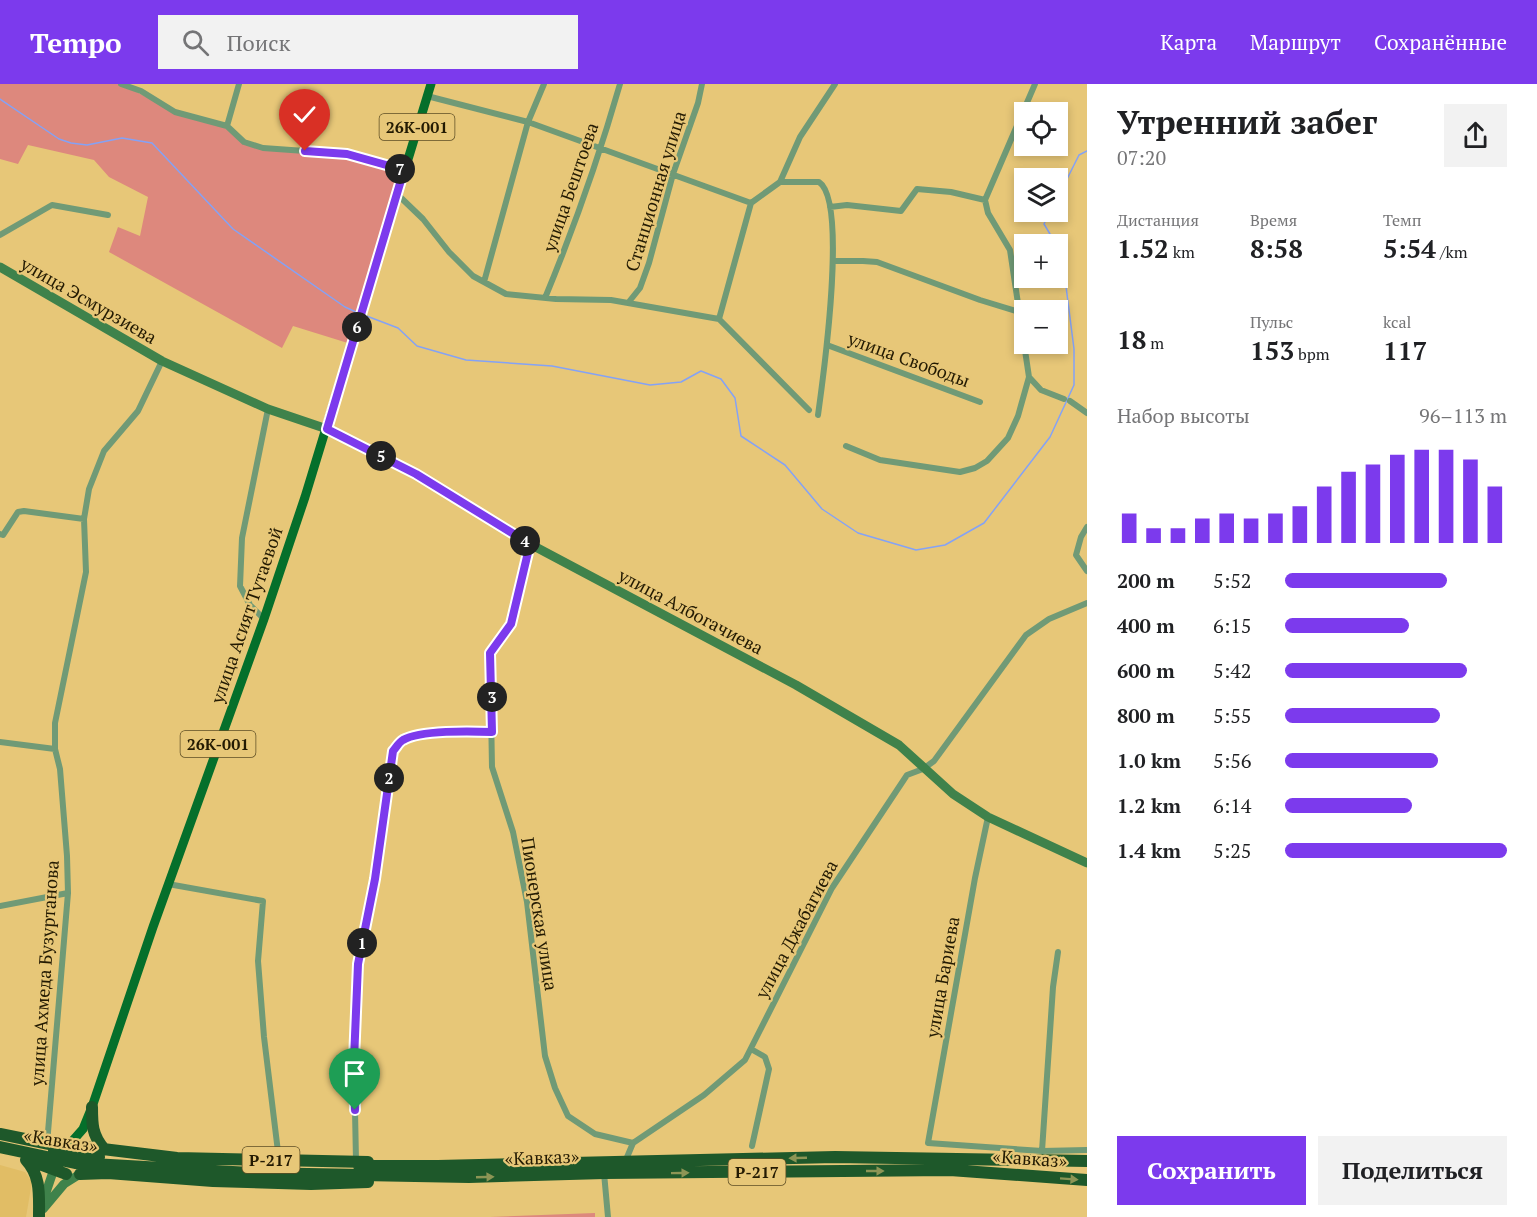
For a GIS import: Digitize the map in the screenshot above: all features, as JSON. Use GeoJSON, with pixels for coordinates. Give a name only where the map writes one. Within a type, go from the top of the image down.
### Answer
{"type":"FeatureCollection","features":[{"type":"Feature","properties":{"kind":"highway"},"geometry":{"type":"LineString","coordinates":[[92,1107],[92,1128],[96,1139],[104,1149]]}},
{"type":"Feature","properties":{"kind":"highway","name":"«Кавказ»"},"geometry":{"type":"LineString","coordinates":[[0,1134],[47,1144],[71,1153]]}},
{"type":"Feature","properties":{"kind":"highway","name":"«Кавказ»"},"geometry":{"type":"LineString","coordinates":[[0,1139],[74,1155],[426,1177],[950,1170],[1087,1180]]}},
{"type":"Feature","properties":{"kind":"highway","name":"«Кавказ»"},"geometry":{"type":"LineString","coordinates":[[0,1147],[75,1164],[250,1173],[438,1166],[835,1157],[1087,1161]]}},
{"type":"Feature","properties":{"kind":"highway","name":"Р-217"},"geometry":{"type":"LineString","coordinates":[[104,1149],[177,1158],[356,1161],[438,1166]]}},
{"type":"Feature","properties":{"kind":"highway"},"geometry":{"type":"LineString","coordinates":[[0,1154],[26,1160],[104,1149]]}},
{"type":"Feature","properties":{"kind":"highway"},"geometry":{"type":"LineString","coordinates":[[66,1174],[71,1153]]}},
{"type":"Feature","properties":{"kind":"highway"},"geometry":{"type":"LineString","coordinates":[[26,1160],[33,1167],[39,1184],[39,1216]]}},
{"type":"Feature","properties":{"kind":"highway"},"geometry":{"type":"LineString","coordinates":[[80,1174],[108,1173],[180,1180],[310,1184],[426,1177]]}},
{"type":"Feature","properties":{"kind":"main road","name":"улица Асият Тутаевой"},"geometry":{"type":"LineString","coordinates":[[71,1153],[92,1107],[168,884],[264,619],[327,429],[431,84]]}},
{"type":"Feature","properties":{"kind":"main road"},"geometry":{"type":"LineString","coordinates":[[66,1174],[71,1176],[80,1174],[87,1167],[71,1153],[92,1107]]}},
{"type":"Feature","properties":{"kind":"street"},"geometry":{"type":"LineString","coordinates":[[121,84],[141,91],[175,112],[227,126],[244,142],[263,148],[347,154],[404,170]]}},
{"type":"Feature","properties":{"kind":"street"},"geometry":{"type":"LineString","coordinates":[[227,126],[239,84]]}},
{"type":"Feature","properties":{"kind":"street"},"geometry":{"type":"LineString","coordinates":[[484,282],[528,122],[544,84]]}},
{"type":"Feature","properties":{"kind":"street","name":"улица Бештоева"},"geometry":{"type":"LineString","coordinates":[[545,298],[571,236],[601,150],[620,84]]}},
{"type":"Feature","properties":{"kind":"street","name":"Станционная улица"},"geometry":{"type":"LineString","coordinates":[[628,303],[640,288],[649,263],[673,174],[698,103],[702,84]]}},
{"type":"Feature","properties":{"kind":"street"},"geometry":{"type":"LineString","coordinates":[[719,319],[752,203],[780,182],[800,138],[835,84]]}},
{"type":"Feature","properties":{"kind":"street"},"geometry":{"type":"LineString","coordinates":[[1017,300],[1010,250],[988,213],[985,200],[1035,84]]}},
{"type":"Feature","properties":{"kind":"street"},"geometry":{"type":"LineString","coordinates":[[427,96],[528,122],[673,174],[694,184],[752,203]]}},
{"type":"Feature","properties":{"kind":"street"},"geometry":{"type":"LineString","coordinates":[[780,182],[820,183],[827,191],[830,207],[833,261],[827,345],[818,416]]}},
{"type":"Feature","properties":{"kind":"street"},"geometry":{"type":"LineString","coordinates":[[830,207],[845,205],[901,211],[918,189],[951,192],[985,200]]}},
{"type":"Feature","properties":{"kind":"street"},"geometry":{"type":"LineString","coordinates":[[397,193],[423,219],[449,252],[474,276],[506,294],[611,300],[719,319],[809,410]]}},
{"type":"Feature","properties":{"kind":"street"},"geometry":{"type":"LineString","coordinates":[[0,235],[52,205],[108,215]]}},
{"type":"Feature","properties":{"kind":"street"},"geometry":{"type":"LineString","coordinates":[[833,261],[877,262],[1014,310]]}},
{"type":"Feature","properties":{"kind":"street","name":"улица Эсмурзиева"},"geometry":{"type":"LineString","coordinates":[[0,267],[162,361],[268,409]]}},
{"type":"Feature","properties":{"kind":"street","name":"улица Свободы"},"geometry":{"type":"LineString","coordinates":[[827,345],[980,402]]}},
{"type":"Feature","properties":{"kind":"street"},"geometry":{"type":"LineString","coordinates":[[846,446],[879,460],[960,472],[975,468],[987,461],[1008,438],[1018,417],[1029,376],[1026,354]]}},
{"type":"Feature","properties":{"kind":"street","name":"улица Ахмеда Бузуртанова"},"geometry":{"type":"LineString","coordinates":[[47,1144],[68,893],[60,769],[55,749],[55,723],[86,572],[84,519],[89,489],[104,451],[138,411],[162,361]]}},
{"type":"Feature","properties":{"kind":"street"},"geometry":{"type":"LineString","coordinates":[[1029,376],[1041,390],[1067,400],[1087,413]]}},
{"type":"Feature","properties":{"kind":"street"},"geometry":{"type":"LineString","coordinates":[[264,619],[250,606],[240,586],[242,538],[268,409]]}},
{"type":"Feature","properties":{"kind":"street","name":"улица Албогачиева"},"geometry":{"type":"LineString","coordinates":[[268,409],[327,429],[416,474],[530,544],[796,685],[899,745],[953,794],[988,817],[1087,863]]}},
{"type":"Feature","properties":{"kind":"street"},"geometry":{"type":"LineString","coordinates":[[0,534],[3,535],[18,512],[84,519]]}},
{"type":"Feature","properties":{"kind":"street"},"geometry":{"type":"LineString","coordinates":[[1087,527],[1081,537],[1076,555],[1087,571]]}},
{"type":"Feature","properties":{"kind":"street","name":"Пионерская улица"},"geometry":{"type":"LineString","coordinates":[[530,544],[511,624],[490,653],[492,767],[513,832],[525,891],[545,1056],[555,1088],[567,1116],[595,1134],[633,1143]]}},
{"type":"Feature","properties":{"kind":"street","name":"улица Джабагиева"},"geometry":{"type":"LineString","coordinates":[[633,1143],[704,1095],[745,1060],[832,888],[908,775],[923,769],[934,761],[1026,635],[1049,620],[1087,603]]}},
{"type":"Feature","properties":{"kind":"street"},"geometry":{"type":"LineString","coordinates":[[356,1161],[354,1060],[358,964],[375,879],[393,751],[403,740],[421,735],[452,731],[492,732]]}},
{"type":"Feature","properties":{"kind":"street"},"geometry":{"type":"LineString","coordinates":[[0,742],[55,749]]}},
{"type":"Feature","properties":{"kind":"street","name":"улица Бариева"},"geometry":{"type":"LineString","coordinates":[[988,817],[928,1143],[1042,1151]]}},
{"type":"Feature","properties":{"kind":"street"},"geometry":{"type":"LineString","coordinates":[[168,884],[263,901],[258,961],[264,1037],[279,1160]]}},
{"type":"Feature","properties":{"kind":"street"},"geometry":{"type":"LineString","coordinates":[[0,906],[68,893]]}},
{"type":"Feature","properties":{"kind":"street"},"geometry":{"type":"LineString","coordinates":[[1058,952],[1053,987],[1042,1151],[1087,1150]]}},
{"type":"Feature","properties":{"kind":"street"},"geometry":{"type":"LineString","coordinates":[[751,1049],[765,1057],[769,1069],[752,1146]]}},
{"type":"Feature","properties":{"kind":"street"},"geometry":{"type":"LineString","coordinates":[[625,1162],[633,1143]]}},
{"type":"Feature","properties":{"kind":"street"},"geometry":{"type":"LineString","coordinates":[[39,1216],[71,1153]]}},
{"type":"Feature","properties":{"kind":"street"},"geometry":{"type":"LineString","coordinates":[[604,1173],[608,1217]]}},
{"type":"Feature","properties":{"kind":"street"},"geometry":{"type":"LineString","coordinates":[[39,1216],[59,1190],[80,1174]]}},
{"type":"Feature","properties":{"kind":"shaded area"},"geometry":{"type":"Polygon","coordinates":[[[0,84],[121,84],[175,112],[227,126],[244,142],[263,148],[347,154],[404,170],[351,344],[293,326],[282,348],[109,252],[118,227],[140,236],[148,197],[109,177],[94,160],[28,145],[18,164],[0,159],[0,84]]]}},
{"type":"Feature","properties":{"kind":"shaded area"},"geometry":{"type":"Polygon","coordinates":[[[0,1165],[25,1172],[32,1182],[26,1217],[0,1217],[0,1165]]]}},
{"type":"Feature","properties":{"kind":"shaded area"},"geometry":{"type":"Polygon","coordinates":[[[595,1213],[595,1217],[490,1217],[595,1213]]]}},
{"type":"Feature","properties":{"kind":"waterway"},"geometry":{"type":"LineString","coordinates":[[0,99],[59,139],[71,143],[87,145],[122,138],[152,143],[233,229],[345,307],[356,312]]}},
{"type":"Feature","properties":{"kind":"waterway"},"geometry":{"type":"LineString","coordinates":[[1068,177],[1079,155],[1087,151]]}},
{"type":"Feature","properties":{"kind":"waterway"},"geometry":{"type":"LineString","coordinates":[[1045,222],[1050,234]]}},
{"type":"Feature","properties":{"kind":"waterway"},"geometry":{"type":"LineString","coordinates":[[364,315],[398,328],[417,346],[466,360],[552,366],[650,385],[681,382],[701,371],[721,379],[735,398],[741,436],[785,465],[822,509],[858,533],[916,550],[945,545],[984,523],[1050,437],[1074,385],[1074,349],[1066,288]]}},
{"type":"Feature","properties":{"kind":"route"},"geometry":{"type":"LineString","coordinates":[[305,151],[347,154],[404,170],[327,429],[416,474],[530,544],[511,624],[490,653],[492,732],[452,731],[421,735],[403,740],[393,751],[375,879],[358,964],[354,1060],[355,1110]]}}]}
